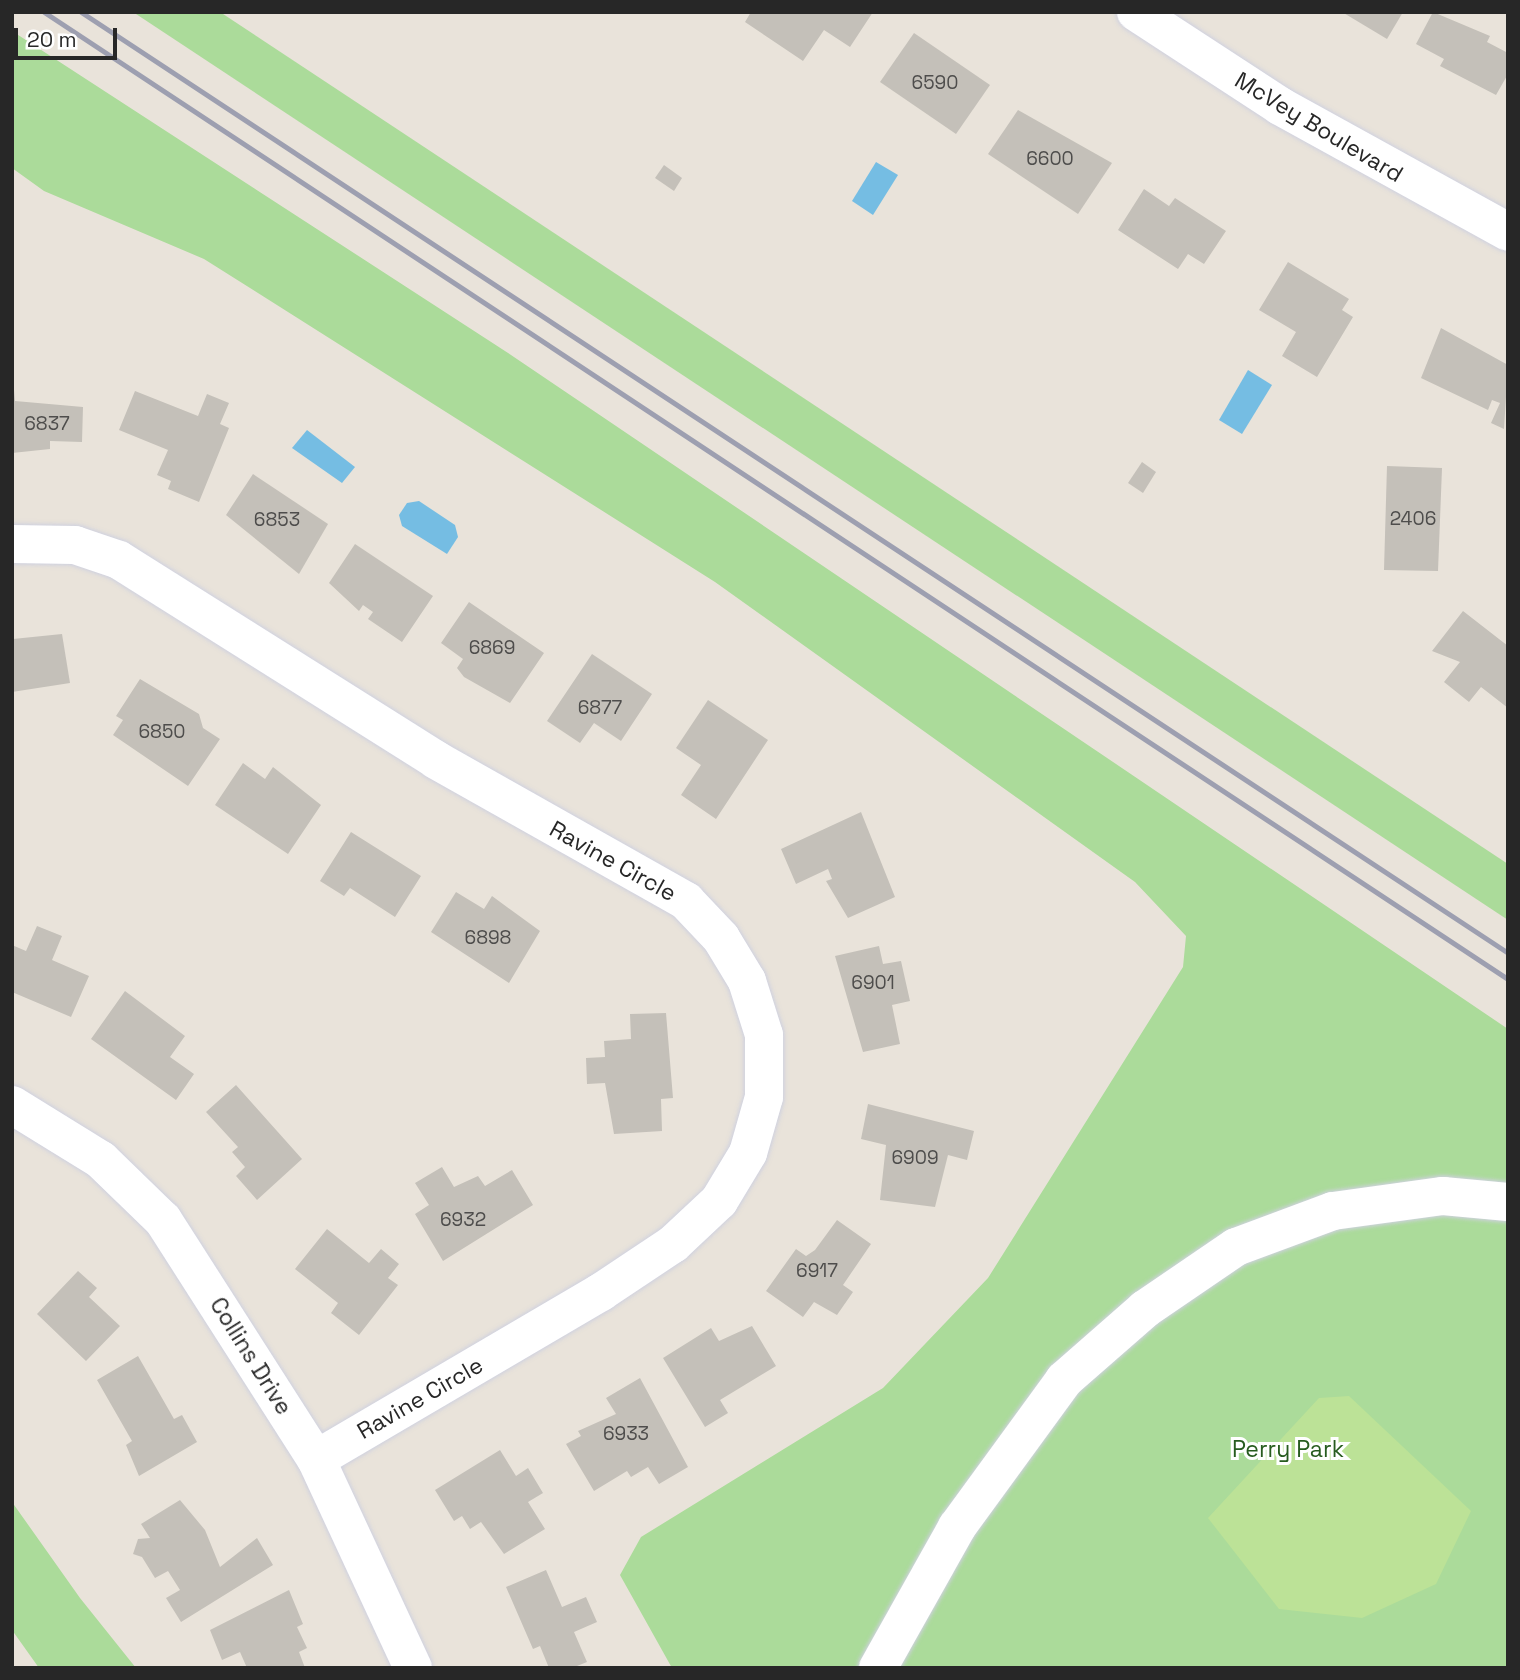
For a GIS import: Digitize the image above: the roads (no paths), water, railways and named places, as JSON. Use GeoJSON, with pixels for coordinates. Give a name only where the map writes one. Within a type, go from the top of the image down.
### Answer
{"type":"FeatureCollection","features":[{"type":"Feature","properties":{"kind":"street","name":"McVey Boulevard"},"geometry":{"type":"LineString","coordinates":[[1136,12],[1280,106],[1508,232]]}},
{"type":"Feature","properties":{"kind":"street","name":"Ravine Circle"},"geometry":{"type":"LineString","coordinates":[[12,544],[75,545],[119,560],[219,620],[436,760],[685,901],[721,938],[747,981],[764,1035],[764,1097],[748,1153],[719,1201],[673,1244],[601,1292],[316,1459]]}},
{"type":"Feature","properties":{"kind":"street","name":"Collins Drive"},"geometry":{"type":"LineString","coordinates":[[12,1105],[101,1160],[163,1220],[316,1459],[413,1668]]}},
{"type":"Feature","properties":{"kind":"street"},"geometry":{"type":"LineString","coordinates":[[878,1668],[957,1527],[1064,1380],[1145,1309],[1236,1247],[1333,1211],[1443,1196],[1508,1202]]}},
{"type":"Feature","properties":{"kind":"water"},"geometry":{"type":"Polygon","coordinates":[[[876,162],[898,175],[873,215],[852,201],[876,162]]]}},
{"type":"Feature","properties":{"kind":"water"},"geometry":{"type":"Polygon","coordinates":[[[1248,370],[1272,385],[1242,434],[1219,420],[1248,370]]]}},
{"type":"Feature","properties":{"kind":"water"},"geometry":{"type":"Polygon","coordinates":[[[307,430],[355,467],[342,483],[292,448],[307,430]]]}},
{"type":"Feature","properties":{"kind":"water"},"geometry":{"type":"Polygon","coordinates":[[[419,501],[455,525],[458,537],[447,554],[402,526],[399,515],[407,503],[419,501]]]}},
{"type":"Feature","properties":{"kind":"railway"},"geometry":{"type":"LineString","coordinates":[[44,12],[1508,979]]}},
{"type":"Feature","properties":{"kind":"railway"},"geometry":{"type":"LineString","coordinates":[[81,12],[1508,953]]}},
{"type":"Feature","properties":{"kind":"park label","name":"Perry Park"},"geometry":{"type":"Point","coordinates":[1288,1449]}}]}
